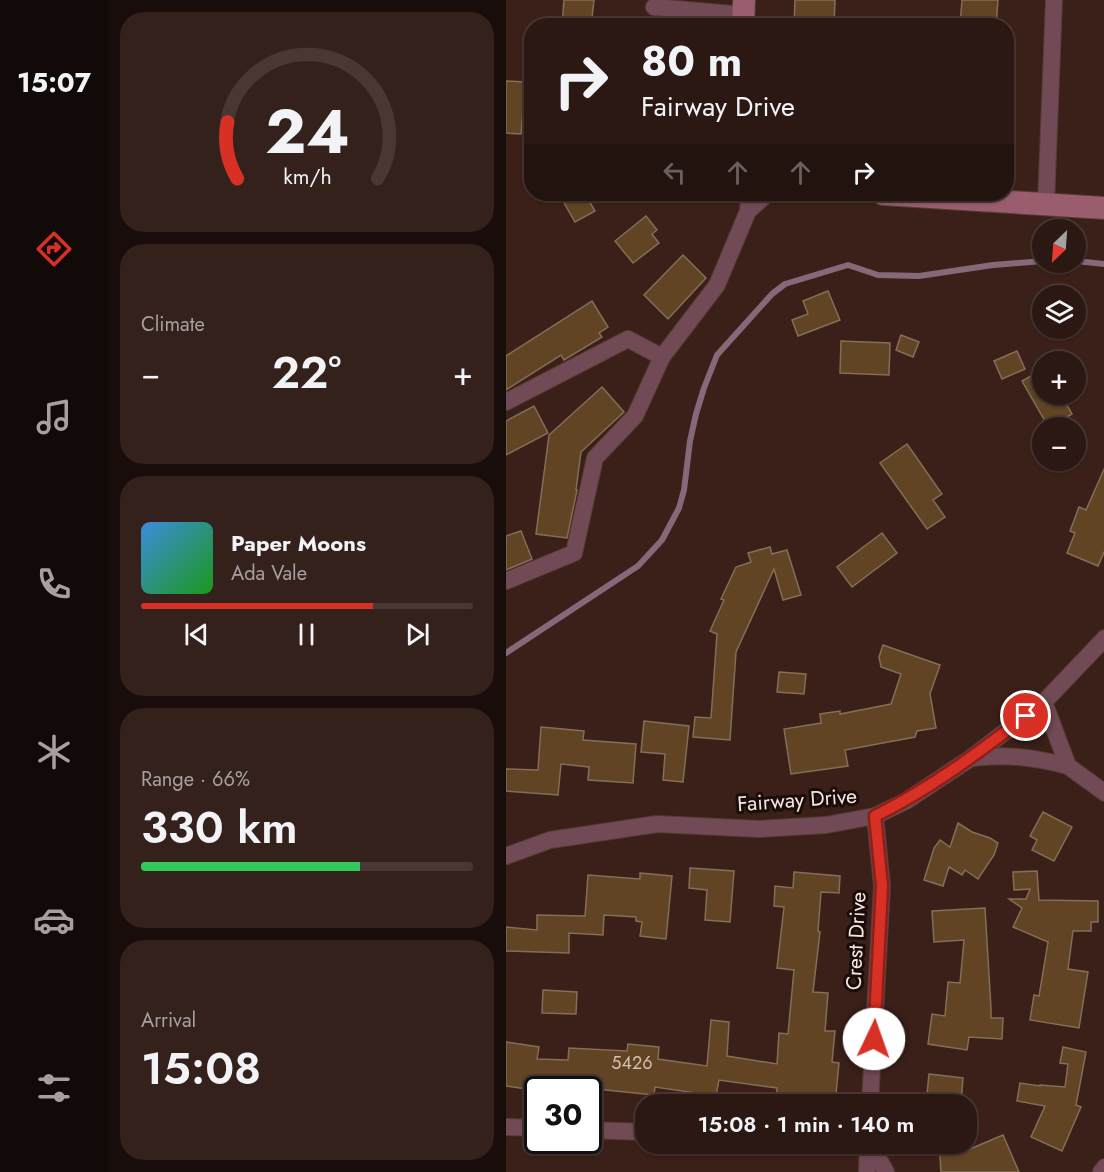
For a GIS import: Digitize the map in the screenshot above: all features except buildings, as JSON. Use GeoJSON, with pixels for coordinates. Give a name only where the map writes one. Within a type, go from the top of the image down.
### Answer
{"type":"FeatureCollection","features":[{"type":"Feature","properties":{"kind":"street"},"geometry":{"type":"LineString","coordinates":[[1046,204],[1054,0]]}},
{"type":"Feature","properties":{"kind":"street"},"geometry":{"type":"LineString","coordinates":[[654,7],[744,13]]}},
{"type":"Feature","properties":{"kind":"street"},"geometry":{"type":"LineString","coordinates":[[506,581],[574,553],[595,458],[635,416],[662,357],[717,285],[748,211],[749,201]]}},
{"type":"Feature","properties":{"kind":"street"},"geometry":{"type":"LineString","coordinates":[[748,211],[759,201]]}},
{"type":"Feature","properties":{"kind":"street"},"geometry":{"type":"LineString","coordinates":[[997,201],[1104,208]]}},
{"type":"Feature","properties":{"kind":"street"},"geometry":{"type":"LineString","coordinates":[[506,402],[628,339],[662,357]]}},
{"type":"Feature","properties":{"kind":"street","name":"Fairway Drive"},"geometry":{"type":"LineString","coordinates":[[506,856],[550,840],[657,824],[759,829],[826,825],[875,816],[906,801],[971,758],[1044,702],[1104,638]]}},
{"type":"Feature","properties":{"kind":"street"},"geometry":{"type":"LineString","coordinates":[[1044,702],[1068,766]]}},
{"type":"Feature","properties":{"kind":"street"},"geometry":{"type":"LineString","coordinates":[[971,758],[998,755],[1035,758],[1068,766],[1104,793]]}},
{"type":"Feature","properties":{"kind":"street","name":"Crest Drive"},"geometry":{"type":"LineString","coordinates":[[871,1094],[882,886],[875,816]]}},
{"type":"Feature","properties":{"kind":"street"},"geometry":{"type":"LineString","coordinates":[[506,1127],[524,1128]]}},
{"type":"Feature","properties":{"kind":"street"},"geometry":{"type":"LineString","coordinates":[[602,1130],[635,1132]]}},
{"type":"Feature","properties":{"kind":"street"},"geometry":{"type":"LineString","coordinates":[[867,1172],[868,1154]]}},
{"type":"Feature","properties":{"kind":"street"},"geometry":{"type":"LineString","coordinates":[[875,1154],[886,1172]]}},
{"type":"Feature","properties":{"kind":"street"},"geometry":{"type":"LineString","coordinates":[[1101,1172],[1104,1167]]}},
{"type":"Feature","properties":{"kind":"waterway"},"geometry":{"type":"LineString","coordinates":[[506,653],[638,566],[662,540],[679,508],[696,414],[717,355],[772,294],[785,284],[848,265],[878,275],[919,276],[1032,262]]}},
{"type":"Feature","properties":{"kind":"waterway"},"geometry":{"type":"LineString","coordinates":[[1086,262],[1105,264]]}},
{"type":"Feature","properties":{"kind":"route"},"geometry":{"type":"LineString","coordinates":[[874,1039],[882,886],[875,816],[906,801],[971,758],[1026,716]]}}]}
